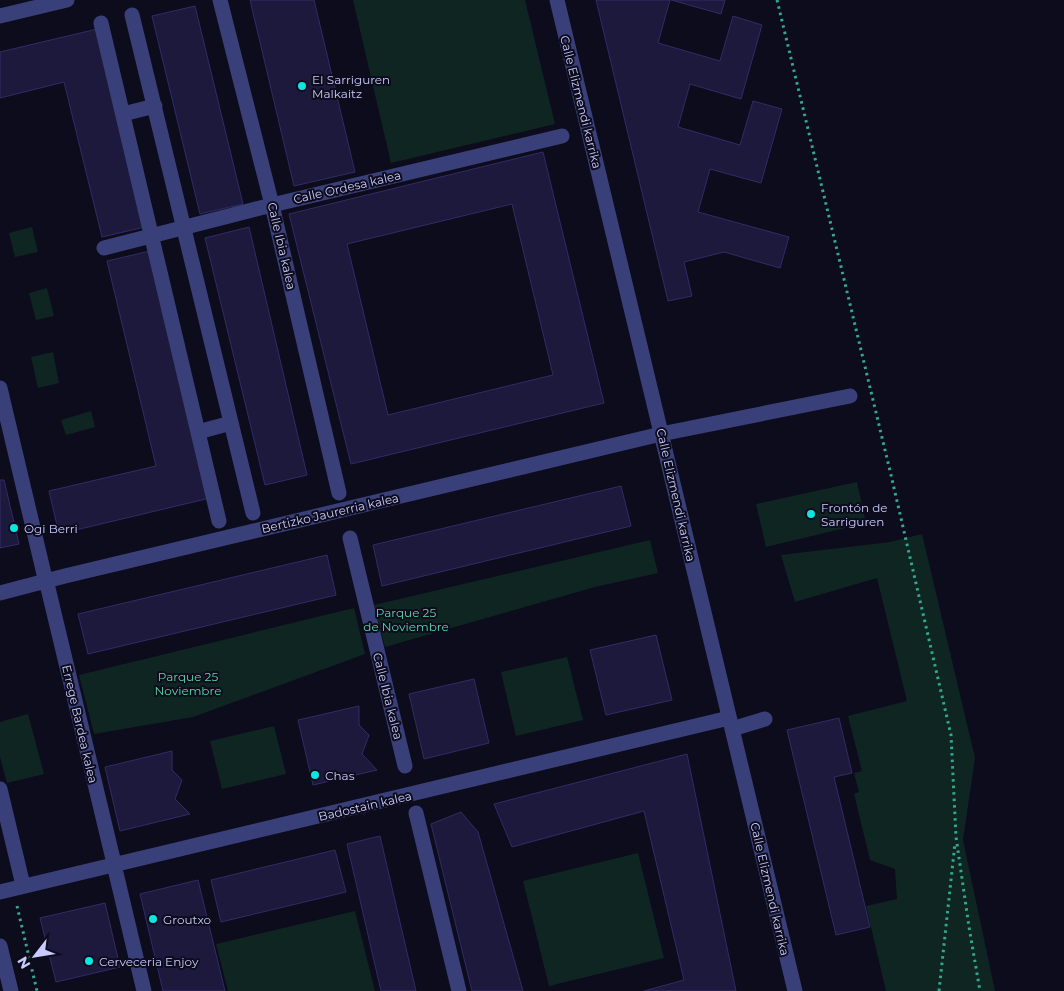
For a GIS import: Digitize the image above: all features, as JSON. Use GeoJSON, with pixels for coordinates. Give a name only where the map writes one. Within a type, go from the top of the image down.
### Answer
{"type":"FeatureCollection","features":[{"type":"Feature","properties":{"kind":"street"},"geometry":{"type":"LineString","coordinates":[[0,16],[66,0]]}},
{"type":"Feature","properties":{"kind":"street","name":"Calle Ibia kalea"},"geometry":{"type":"LineString","coordinates":[[220,0],[272,205],[339,493]]}},
{"type":"Feature","properties":{"kind":"street","name":"Calle Elizmendi karrika"},"geometry":{"type":"LineString","coordinates":[[557,0],[795,991]]}},
{"type":"Feature","properties":{"kind":"street"},"geometry":{"type":"LineString","coordinates":[[132,15],[253,513]]}},
{"type":"Feature","properties":{"kind":"street"},"geometry":{"type":"LineString","coordinates":[[101,23],[219,521]]}},
{"type":"Feature","properties":{"kind":"street"},"geometry":{"type":"LineString","coordinates":[[123,114],[154,106]]}},
{"type":"Feature","properties":{"kind":"street","name":"Calle Ordesa kalea"},"geometry":{"type":"LineString","coordinates":[[104,248],[272,205],[562,136]]}},
{"type":"Feature","properties":{"kind":"street","name":"Errege Bardea kalea"},"geometry":{"type":"LineString","coordinates":[[0,388],[144,991]]}},
{"type":"Feature","properties":{"kind":"street","name":"Bertizko Jaurerria kalea"},"geometry":{"type":"LineString","coordinates":[[0,593],[661,434],[850,396]]}},
{"type":"Feature","properties":{"kind":"street"},"geometry":{"type":"LineString","coordinates":[[198,432],[231,423]]}},
{"type":"Feature","properties":{"kind":"street","name":"Calle Ibia kalea"},"geometry":{"type":"LineString","coordinates":[[350,538],[404,766]]}},
{"type":"Feature","properties":{"kind":"street","name":"Badostain kalea"},"geometry":{"type":"LineString","coordinates":[[0,892],[731,724],[765,719]]}},
{"type":"Feature","properties":{"kind":"street"},"geometry":{"type":"LineString","coordinates":[[0,789],[22,881]]}},
{"type":"Feature","properties":{"kind":"street"},"geometry":{"type":"LineString","coordinates":[[416,813],[459,991]]}},
{"type":"Feature","properties":{"kind":"street"},"geometry":{"type":"LineString","coordinates":[[0,946],[11,991]]}},
{"type":"Feature","properties":{"kind":"path"},"geometry":{"type":"LineString","coordinates":[[777,0],[892,475],[951,735],[956,837],[980,991]]}},
{"type":"Feature","properties":{"kind":"path"},"geometry":{"type":"LineString","coordinates":[[939,991],[956,837]]}},
{"type":"Feature","properties":{"kind":"path"},"geometry":{"type":"LineString","coordinates":[[16,902],[37,991]]}},
{"type":"Feature","properties":{"kind":"green space"},"geometry":{"type":"Polygon","coordinates":[[[353,0],[525,0],[555,124],[391,163],[353,0]]]}},
{"type":"Feature","properties":{"kind":"green space"},"geometry":{"type":"Polygon","coordinates":[[[32,227],[38,252],[15,257],[9,233],[32,227]]]}},
{"type":"Feature","properties":{"kind":"green space"},"geometry":{"type":"Polygon","coordinates":[[[47,288],[54,316],[36,320],[29,293],[47,288]]]}},
{"type":"Feature","properties":{"kind":"green space"},"geometry":{"type":"Polygon","coordinates":[[[53,352],[59,383],[38,388],[31,357],[53,352]]]}},
{"type":"Feature","properties":{"kind":"green space"},"geometry":{"type":"Polygon","coordinates":[[[91,411],[95,427],[66,435],[61,420],[91,411]]]}},
{"type":"Feature","properties":{"kind":"green space","name":"Frontón de Sarriguren"},"geometry":{"type":"Polygon","coordinates":[[[857,482],[866,523],[766,547],[756,504],[857,482]]]}},
{"type":"Feature","properties":{"kind":"green space"},"geometry":{"type":"Polygon","coordinates":[[[922,534],[975,758],[963,840],[995,991],[886,991],[866,906],[897,899],[895,869],[870,860],[854,794],[859,792],[854,773],[862,771],[848,716],[907,701],[877,578],[795,602],[781,555],[890,542],[922,534]]]}},
{"type":"Feature","properties":{"kind":"green space","name":"Parque 25 de Noviembre"},"geometry":{"type":"Polygon","coordinates":[[[650,540],[658,573],[595,587],[385,647],[374,605],[650,540]]]}},
{"type":"Feature","properties":{"kind":"green space","name":"Parque 25 Noviembre"},"geometry":{"type":"Polygon","coordinates":[[[354,608],[365,654],[193,717],[94,734],[79,675],[354,608]]]}},
{"type":"Feature","properties":{"kind":"green space"},"geometry":{"type":"Polygon","coordinates":[[[567,657],[583,720],[516,736],[501,672],[567,657]]]}},
{"type":"Feature","properties":{"kind":"green space"},"geometry":{"type":"Polygon","coordinates":[[[28,714],[44,774],[7,783],[0,757],[0,722],[28,714]]]}},
{"type":"Feature","properties":{"kind":"green space"},"geometry":{"type":"Polygon","coordinates":[[[274,726],[286,774],[222,789],[210,741],[274,726]]]}},
{"type":"Feature","properties":{"kind":"green space"},"geometry":{"type":"Polygon","coordinates":[[[638,853],[664,958],[549,986],[523,881],[638,853]]]}},
{"type":"Feature","properties":{"kind":"green space"},"geometry":{"type":"Polygon","coordinates":[[[355,911],[375,991],[228,991],[216,944],[355,911]]]}},
{"type":"Feature","properties":{"kind":"building","name":"EI Sarriguren Malkaitz"},"geometry":{"type":"Polygon","coordinates":[[[250,0],[314,0],[355,172],[294,186],[250,0]]]}},
{"type":"Feature","properties":{"kind":"building"},"geometry":{"type":"Polygon","coordinates":[[[596,0],[670,0],[658,43],[720,61],[733,16],[762,25],[741,99],[690,84],[678,127],[740,145],[753,101],[782,109],[761,183],[710,169],[698,212],[789,237],[780,268],[724,252],[684,262],[692,296],[668,301],[596,0]]]}},
{"type":"Feature","properties":{"kind":"building"},"geometry":{"type":"Polygon","coordinates":[[[671,0],[725,0],[721,14],[671,0]]]}},
{"type":"Feature","properties":{"kind":"building"},"geometry":{"type":"Polygon","coordinates":[[[195,6],[243,204],[200,214],[152,16],[195,6]]]}},
{"type":"Feature","properties":{"kind":"building"},"geometry":{"type":"Polygon","coordinates":[[[97,29],[145,227],[102,237],[64,82],[0,98],[0,52],[97,29]]]}},
{"type":"Feature","properties":{"kind":"building"},"geometry":{"type":"Polygon","coordinates":[[[543,152],[604,403],[351,464],[289,214],[543,152]],[[512,204],[347,244],[388,415],[553,375],[512,204]]]}},
{"type":"Feature","properties":{"kind":"building"},"geometry":{"type":"Polygon","coordinates":[[[249,227],[307,475],[265,485],[205,238],[249,227]]]}},
{"type":"Feature","properties":{"kind":"building"},"geometry":{"type":"Polygon","coordinates":[[[150,251],[210,498],[59,534],[49,491],[156,466],[107,261],[150,251]]]}},
{"type":"Feature","properties":{"kind":"building"},"geometry":{"type":"Polygon","coordinates":[[[0,480],[4,480],[19,544],[0,548],[0,480]]]}},
{"type":"Feature","properties":{"kind":"building"},"geometry":{"type":"Polygon","coordinates":[[[621,486],[631,526],[382,586],[373,545],[621,486]]]}},
{"type":"Feature","properties":{"kind":"building"},"geometry":{"type":"Polygon","coordinates":[[[327,555],[336,595],[88,654],[78,614],[327,555]]]}},
{"type":"Feature","properties":{"kind":"building"},"geometry":{"type":"Polygon","coordinates":[[[656,635],[672,700],[606,715],[590,650],[656,635]]]}},
{"type":"Feature","properties":{"kind":"building"},"geometry":{"type":"Polygon","coordinates":[[[474,679],[489,743],[424,759],[409,694],[474,679]]]}},
{"type":"Feature","properties":{"kind":"building"},"geometry":{"type":"Polygon","coordinates":[[[359,706],[359,725],[369,735],[362,754],[377,770],[313,785],[298,720],[359,706]]]}},
{"type":"Feature","properties":{"kind":"building"},"geometry":{"type":"Polygon","coordinates":[[[839,718],[852,773],[834,777],[870,927],[836,935],[787,730],[839,718]]]}},
{"type":"Feature","properties":{"kind":"building"},"geometry":{"type":"Polygon","coordinates":[[[172,751],[172,770],[182,780],[175,799],[190,814],[120,831],[105,767],[172,751]]]}},
{"type":"Feature","properties":{"kind":"building"},"geometry":{"type":"Polygon","coordinates":[[[687,754],[736,991],[644,991],[684,980],[644,811],[512,847],[494,804],[687,754]]]}},
{"type":"Feature","properties":{"kind":"building"},"geometry":{"type":"Polygon","coordinates":[[[461,812],[478,832],[523,991],[472,991],[431,824],[461,812]]]}},
{"type":"Feature","properties":{"kind":"building"},"geometry":{"type":"Polygon","coordinates":[[[380,836],[416,991],[381,991],[347,844],[380,836]]]}},
{"type":"Feature","properties":{"kind":"building"},"geometry":{"type":"Polygon","coordinates":[[[335,850],[346,892],[221,922],[211,880],[335,850]]]}},
{"type":"Feature","properties":{"kind":"building"},"geometry":{"type":"Polygon","coordinates":[[[198,880],[225,991],[163,991],[140,894],[198,880]]]}},
{"type":"Feature","properties":{"kind":"building"},"geometry":{"type":"Polygon","coordinates":[[[105,903],[120,967],[56,982],[40,918],[105,903]]]}},
{"type":"Feature","properties":{"kind":"place","name":"EI Sarriguren Malkaitz"},"geometry":{"type":"Point","coordinates":[302,86]}},
{"type":"Feature","properties":{"kind":"place","name":"Frontón de Sarriguren"},"geometry":{"type":"Point","coordinates":[811,514]}},
{"type":"Feature","properties":{"kind":"place","name":"Ogi Berri"},"geometry":{"type":"Point","coordinates":[14,528]}},
{"type":"Feature","properties":{"kind":"place","name":"Chas"},"geometry":{"type":"Point","coordinates":[315,775]}},
{"type":"Feature","properties":{"kind":"place","name":"Groutxo"},"geometry":{"type":"Point","coordinates":[153,919]}},
{"type":"Feature","properties":{"kind":"place","name":"Cerveceria Enjoy"},"geometry":{"type":"Point","coordinates":[89,961]}}]}
